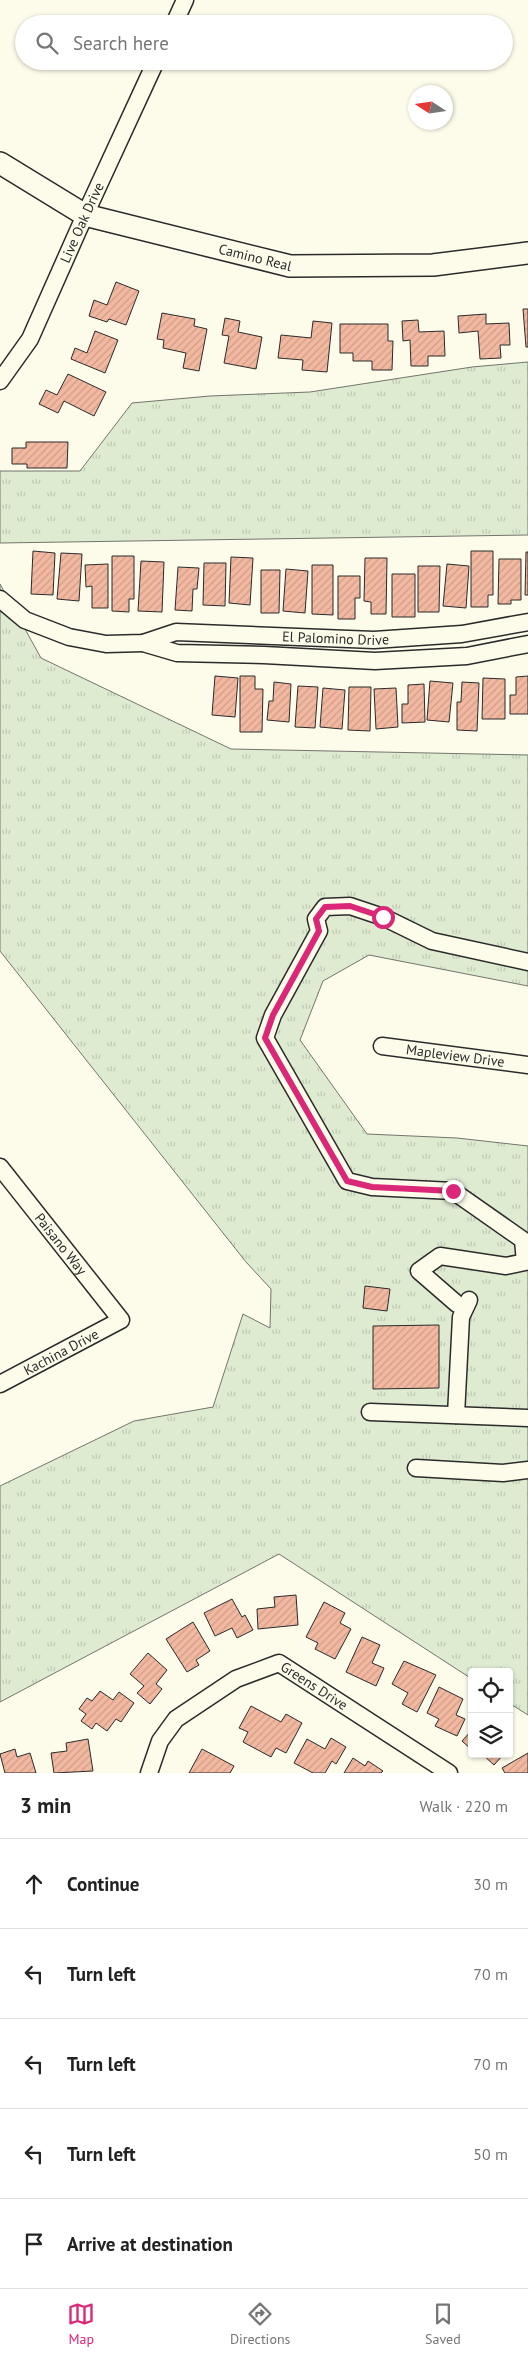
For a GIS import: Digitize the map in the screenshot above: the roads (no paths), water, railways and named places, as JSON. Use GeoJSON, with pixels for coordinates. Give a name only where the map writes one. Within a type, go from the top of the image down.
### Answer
{"type":"FeatureCollection","features":[{"type":"Feature","properties":{"kind":"main road","name":"Camino Real"},"geometry":{"type":"LineString","coordinates":[[0,163],[85,214],[290,266],[433,265],[528,253]]}},
{"type":"Feature","properties":{"kind":"street"},"geometry":{"type":"LineString","coordinates":[[178,15],[185,0]]}},
{"type":"Feature","properties":{"kind":"street","name":"Live Oak Drive"},"geometry":{"type":"LineString","coordinates":[[0,380],[30,339],[152,70]]}},
{"type":"Feature","properties":{"kind":"street","name":"El Palomino Drive"},"geometry":{"type":"LineString","coordinates":[[0,599],[25,620],[69,637],[106,644],[143,643],[176,632],[374,640],[462,634],[528,622]]}},
{"type":"Feature","properties":{"kind":"street","name":"El Palomino Drive"},"geometry":{"type":"LineString","coordinates":[[143,643],[177,653],[264,655],[376,662],[467,656],[528,644]]}},
{"type":"Feature","properties":{"kind":"street"},"geometry":{"type":"LineString","coordinates":[[456,1415],[463,1302],[420,1271],[440,1256],[506,1266],[525,1262],[522,1240],[453,1191],[372,1187],[347,1181],[265,1038],[273,1015],[319,931],[316,919],[325,907],[350,906],[383,917],[432,941],[528,962]]}},
{"type":"Feature","properties":{"kind":"street","name":"Mapleview Drive"},"geometry":{"type":"LineString","coordinates":[[382,1046],[528,1065]]}},
{"type":"Feature","properties":{"kind":"street","name":"Paisano Way"},"geometry":{"type":"LineString","coordinates":[[0,1167],[121,1320]]}},
{"type":"Feature","properties":{"kind":"street","name":"Kachina Drive"},"geometry":{"type":"LineString","coordinates":[[0,1384],[121,1320]]}},
{"type":"Feature","properties":{"kind":"street"},"geometry":{"type":"LineString","coordinates":[[370,1412],[528,1418]]}},
{"type":"Feature","properties":{"kind":"street"},"geometry":{"type":"LineString","coordinates":[[416,1468],[502,1473],[528,1470]]}},
{"type":"Feature","properties":{"kind":"street","name":"Greens Drive"},"geometry":{"type":"LineString","coordinates":[[149,1773],[160,1741],[176,1719],[236,1679],[279,1663],[449,1773]]}}]}
